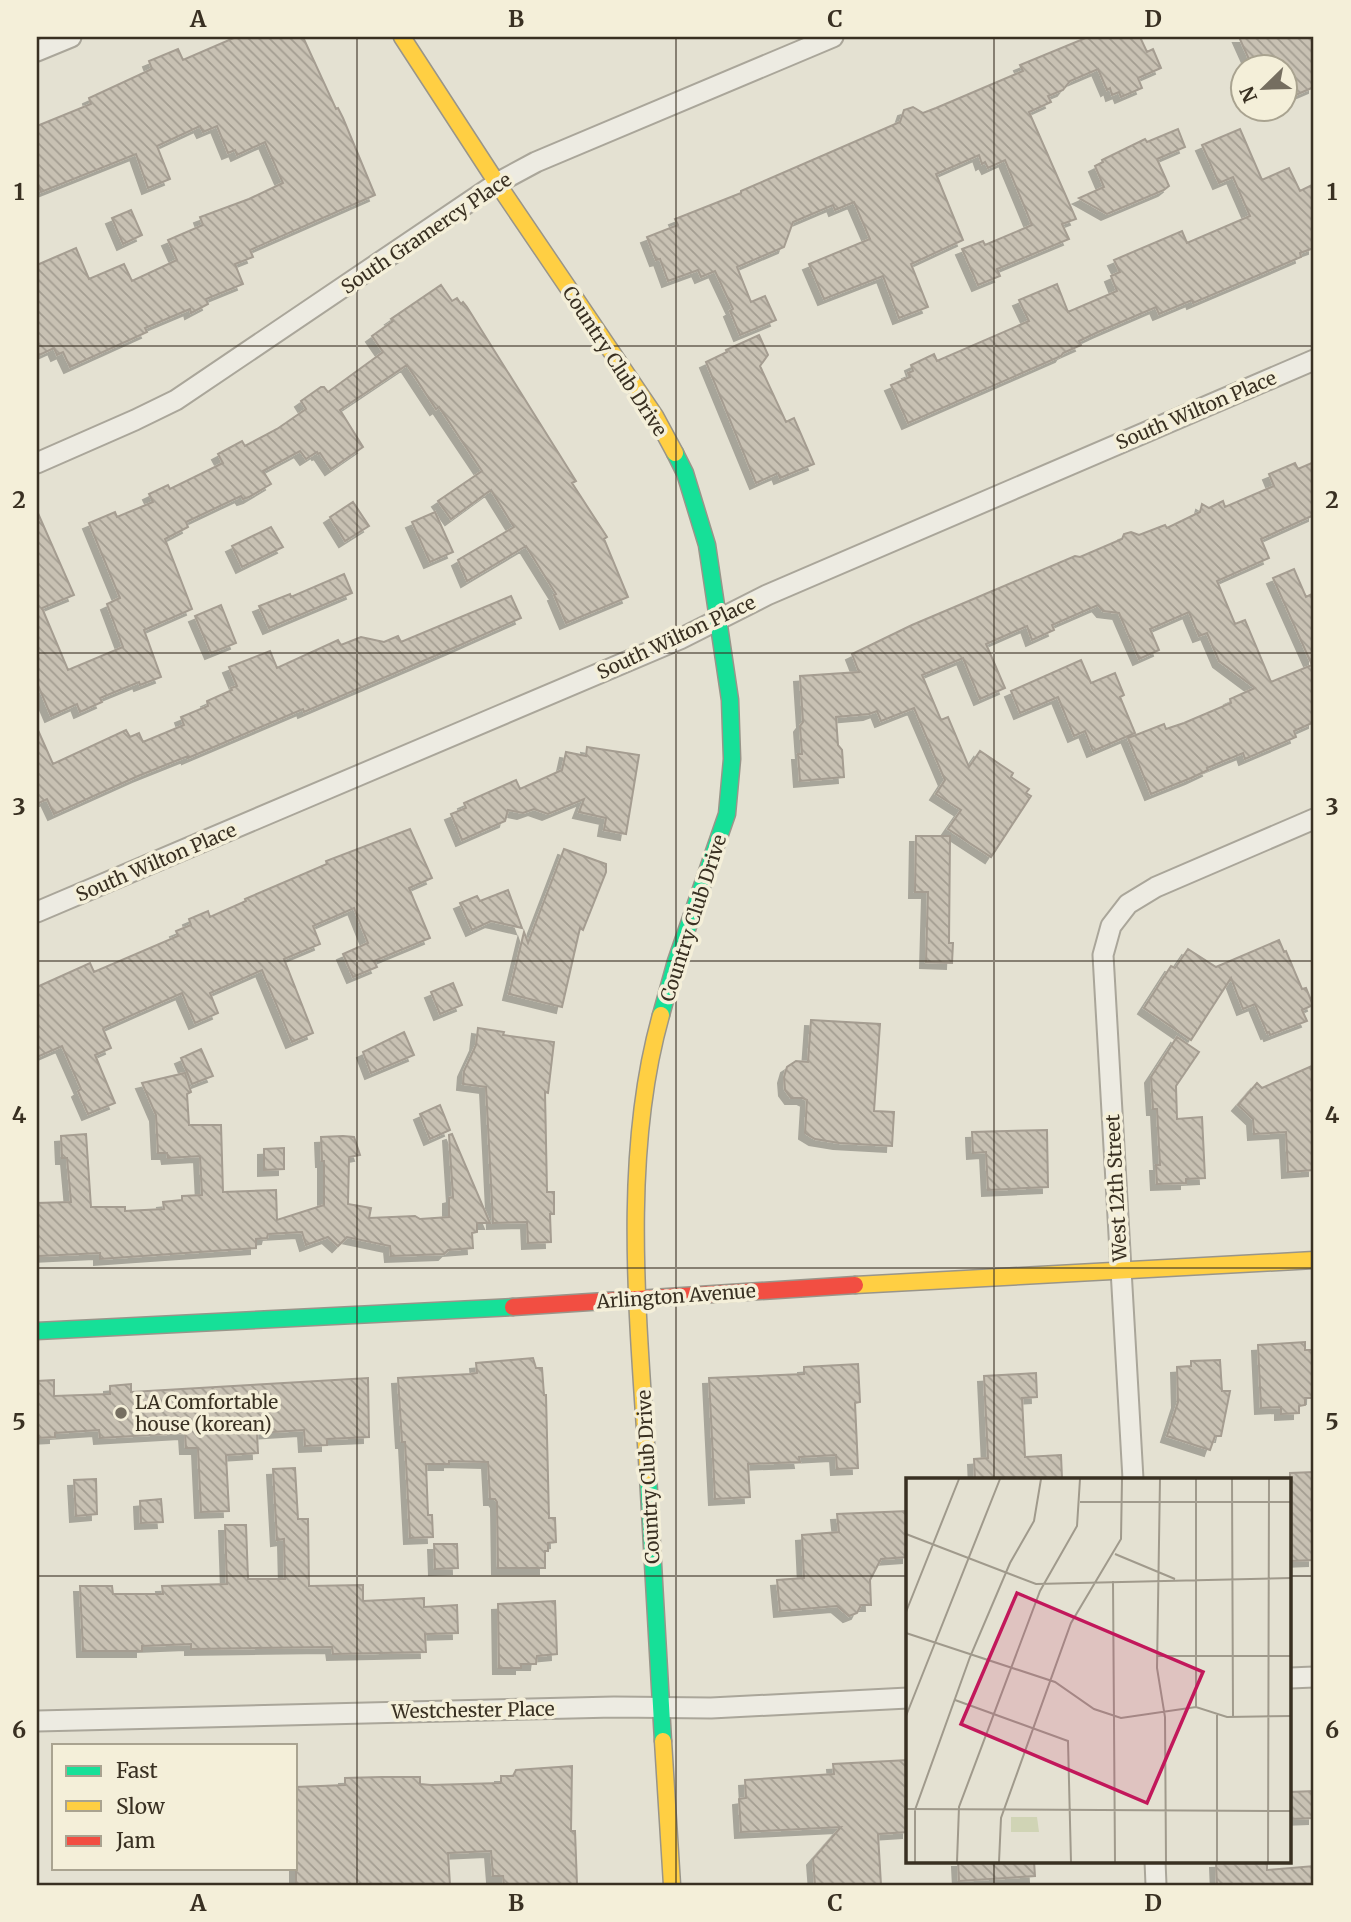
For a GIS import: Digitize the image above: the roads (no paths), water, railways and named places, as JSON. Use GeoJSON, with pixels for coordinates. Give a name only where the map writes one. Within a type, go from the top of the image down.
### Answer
{"type":"FeatureCollection","features":[{"type":"Feature","properties":{"kind":"street"},"geometry":{"type":"LineString","coordinates":[[37,51],[71,37]]}},
{"type":"Feature","properties":{"kind":"street","name":"Country Club Drive"},"geometry":{"type":"LineString","coordinates":[[402,37],[655,416],[684,473],[707,545],[719,618],[730,700],[732,759],[727,814],[676,961],[651,1050],[637,1157],[638,1299],[672,1885]]}},
{"type":"Feature","properties":{"kind":"street","name":"South Gramercy Place"},"geometry":{"type":"LineString","coordinates":[[37,463],[176,400],[497,183],[536,162],[833,37]]}},
{"type":"Feature","properties":{"kind":"street","name":"South Wilton Place"},"geometry":{"type":"LineString","coordinates":[[37,912],[680,639],[767,595],[1314,359]]}},
{"type":"Feature","properties":{"kind":"street","name":"West 12th Street"},"geometry":{"type":"LineString","coordinates":[[1133,1478],[1103,955],[1111,926],[1128,904],[1156,887],[1314,820]]}},
{"type":"Feature","properties":{"kind":"street","name":"Arlington Avenue"},"geometry":{"type":"LineString","coordinates":[[37,1331],[1314,1260]]}},
{"type":"Feature","properties":{"kind":"street"},"geometry":{"type":"LineString","coordinates":[[1292,1678],[1314,1677]]}},
{"type":"Feature","properties":{"kind":"street","name":"Westchester Place"},"geometry":{"type":"LineString","coordinates":[[37,1721],[587,1707],[660,1709],[906,1698]]}},
{"type":"Feature","properties":{"kind":"street"},"geometry":{"type":"LineString","coordinates":[[1155,1862],[1156,1885]]}},
{"type":"Feature","properties":{"kind":"place","name":"LA Comfortable house (korean)"},"geometry":{"type":"Point","coordinates":[121,1413]}}]}
